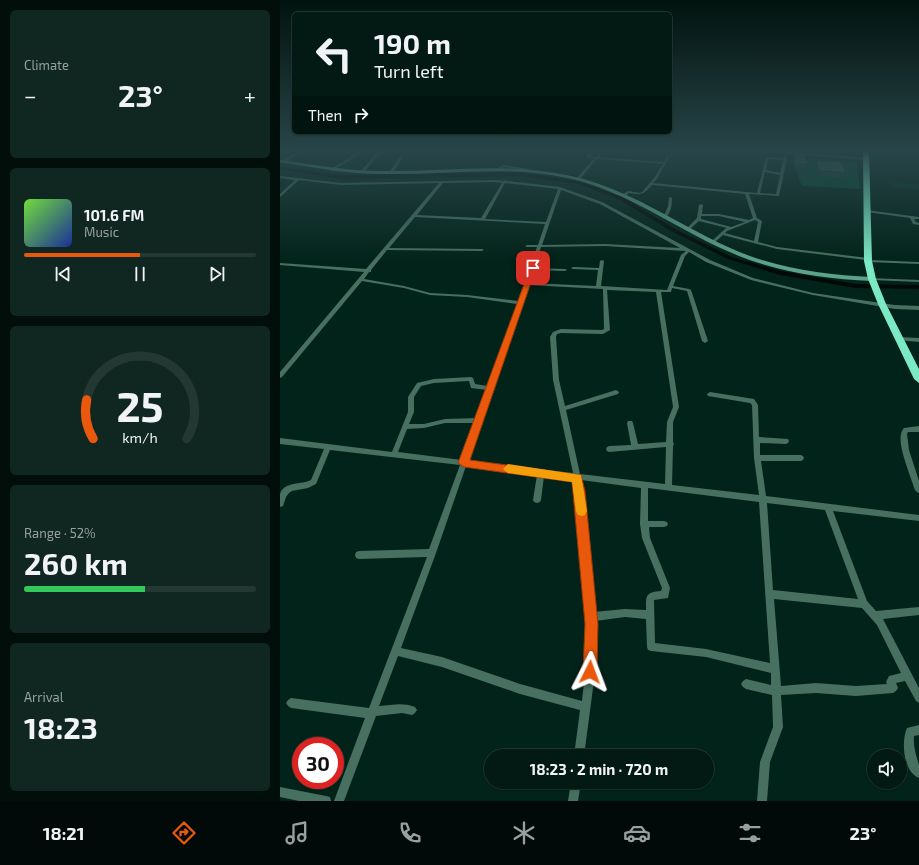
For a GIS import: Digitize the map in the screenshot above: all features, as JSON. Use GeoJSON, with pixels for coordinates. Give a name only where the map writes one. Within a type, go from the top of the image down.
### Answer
{"type":"FeatureCollection","features":[{"type":"Feature","properties":{"kind":"highway"},"geometry":{"type":"LineString","coordinates":[[867,188],[868,260],[872,280],[880,301],[919,378]]}},
{"type":"Feature","properties":{"kind":"street"},"geometry":{"type":"LineString","coordinates":[[280,376],[362,280],[437,188]]}},
{"type":"Feature","properties":{"kind":"street"},"geometry":{"type":"LineString","coordinates":[[483,219],[501,188]]}},
{"type":"Feature","properties":{"kind":"street"},"geometry":{"type":"LineString","coordinates":[[339,801],[432,553],[528,284],[560,188]]}},
{"type":"Feature","properties":{"kind":"street"},"geometry":{"type":"LineString","coordinates":[[561,188],[601,203],[687,250],[719,266],[756,281],[813,294],[880,301],[919,308]]}},
{"type":"Feature","properties":{"kind":"street"},"geometry":{"type":"LineString","coordinates":[[605,188],[624,195],[742,254],[788,269],[828,276],[872,280],[919,281]]}},
{"type":"Feature","properties":{"kind":"street"},"geometry":{"type":"LineString","coordinates":[[624,195],[628,192],[641,194],[647,188]]}},
{"type":"Feature","properties":{"kind":"street"},"geometry":{"type":"LineString","coordinates":[[698,188],[778,195],[779,188]]}},
{"type":"Feature","properties":{"kind":"street"},"geometry":{"type":"LineString","coordinates":[[758,194],[760,188]]}},
{"type":"Feature","properties":{"kind":"street"},"geometry":{"type":"LineString","coordinates":[[747,193],[755,219]]}},
{"type":"Feature","properties":{"kind":"street"},"geometry":{"type":"LineString","coordinates":[[666,216],[670,206],[670,198]]}},
{"type":"Feature","properties":{"kind":"street"},"geometry":{"type":"LineString","coordinates":[[689,228],[699,217],[701,205]]}},
{"type":"Feature","properties":{"kind":"street"},"geometry":{"type":"LineString","coordinates":[[867,211],[919,218]]}},
{"type":"Feature","properties":{"kind":"street"},"geometry":{"type":"LineString","coordinates":[[699,217],[719,215],[746,220],[755,219],[760,221],[756,243]]}},
{"type":"Feature","properties":{"kind":"street"},"geometry":{"type":"LineString","coordinates":[[415,216],[547,224]]}},
{"type":"Feature","properties":{"kind":"street"},"geometry":{"type":"LineString","coordinates":[[699,217],[756,243],[777,248],[868,260],[919,263]]}},
{"type":"Feature","properties":{"kind":"street"},"geometry":{"type":"LineString","coordinates":[[912,217],[914,223],[919,224]]}},
{"type":"Feature","properties":{"kind":"street"},"geometry":{"type":"LineString","coordinates":[[714,241],[727,229],[746,220]]}},
{"type":"Feature","properties":{"kind":"street"},"geometry":{"type":"LineString","coordinates":[[718,227],[727,229]]}},
{"type":"Feature","properties":{"kind":"street"},"geometry":{"type":"LineString","coordinates":[[527,246],[633,245],[687,250]]}},
{"type":"Feature","properties":{"kind":"street"},"geometry":{"type":"LineString","coordinates":[[387,249],[482,250]]}},
{"type":"Feature","properties":{"kind":"street"},"geometry":{"type":"LineString","coordinates":[[528,284],[670,291],[683,255],[687,250]]}},
{"type":"Feature","properties":{"kind":"street"},"geometry":{"type":"LineString","coordinates":[[581,749],[590,672],[591,618],[580,491],[554,369],[553,336],[561,331],[600,332],[607,330],[601,288],[602,261]]}},
{"type":"Feature","properties":{"kind":"street"},"geometry":{"type":"LineString","coordinates":[[280,264],[369,271]]}},
{"type":"Feature","properties":{"kind":"street"},"geometry":{"type":"LineString","coordinates":[[533,268],[565,270]]}},
{"type":"Feature","properties":{"kind":"street"},"geometry":{"type":"LineString","coordinates":[[573,268],[601,269]]}},
{"type":"Feature","properties":{"kind":"street"},"geometry":{"type":"LineString","coordinates":[[362,280],[404,287],[430,294],[521,303]]}},
{"type":"Feature","properties":{"kind":"street"},"geometry":{"type":"LineString","coordinates":[[672,287],[689,290],[705,341]]}},
{"type":"Feature","properties":{"kind":"street"},"geometry":{"type":"LineString","coordinates":[[658,290],[676,407],[670,422],[668,488]]}},
{"type":"Feature","properties":{"kind":"street"},"geometry":{"type":"LineString","coordinates":[[899,339],[919,340]]}},
{"type":"Feature","properties":{"kind":"street"},"geometry":{"type":"LineString","coordinates":[[394,455],[411,412],[411,397],[419,384],[434,381],[471,379],[473,386],[490,388]]}},
{"type":"Feature","properties":{"kind":"street"},"geometry":{"type":"LineString","coordinates":[[562,409],[616,392]]}},
{"type":"Feature","properties":{"kind":"street"},"geometry":{"type":"LineString","coordinates":[[710,394],[753,402],[755,405],[757,458],[763,501],[777,691],[778,727],[765,762],[765,800]]}},
{"type":"Feature","properties":{"kind":"street"},"geometry":{"type":"LineString","coordinates":[[405,427],[424,426],[445,421],[479,420]]}},
{"type":"Feature","properties":{"kind":"street"},"geometry":{"type":"LineString","coordinates":[[630,423],[635,448]]}},
{"type":"Feature","properties":{"kind":"street"},"geometry":{"type":"LineString","coordinates":[[919,429],[906,430],[903,435],[907,454],[919,490]]}},
{"type":"Feature","properties":{"kind":"street"},"geometry":{"type":"LineString","coordinates":[[756,440],[786,441]]}},
{"type":"Feature","properties":{"kind":"street"},"geometry":{"type":"LineString","coordinates":[[280,441],[763,501],[919,518]]}},
{"type":"Feature","properties":{"kind":"street"},"geometry":{"type":"LineString","coordinates":[[609,449],[670,444]]}},
{"type":"Feature","properties":{"kind":"street"},"geometry":{"type":"LineString","coordinates":[[280,503],[283,493],[287,488],[314,482],[328,446]]}},
{"type":"Feature","properties":{"kind":"street"},"geometry":{"type":"LineString","coordinates":[[757,458],[801,458]]}},
{"type":"Feature","properties":{"kind":"street"},"geometry":{"type":"LineString","coordinates":[[537,500],[541,473]]}},
{"type":"Feature","properties":{"kind":"street"},"geometry":{"type":"LineString","coordinates":[[645,486],[644,524],[650,550],[666,588],[665,594],[650,598],[651,647],[706,653],[775,669]]}},
{"type":"Feature","properties":{"kind":"street"},"geometry":{"type":"LineString","coordinates":[[828,508],[864,604],[875,615],[919,698]]}},
{"type":"Feature","properties":{"kind":"street"},"geometry":{"type":"LineString","coordinates":[[644,524],[664,524]]}},
{"type":"Feature","properties":{"kind":"street"},"geometry":{"type":"LineString","coordinates":[[359,555],[432,553]]}},
{"type":"Feature","properties":{"kind":"street"},"geometry":{"type":"LineString","coordinates":[[770,594],[864,604]]}},
{"type":"Feature","properties":{"kind":"street"},"geometry":{"type":"LineString","coordinates":[[875,615],[919,611]]}},
{"type":"Feature","properties":{"kind":"street"},"geometry":{"type":"LineString","coordinates":[[591,618],[625,613],[650,615]]}},
{"type":"Feature","properties":{"kind":"street"},"geometry":{"type":"LineString","coordinates":[[396,651],[442,662],[520,689],[586,707]]}},
{"type":"Feature","properties":{"kind":"street"},"geometry":{"type":"LineString","coordinates":[[746,684],[777,691],[816,688],[856,690],[893,688],[891,682],[892,679],[908,676]]}},
{"type":"Feature","properties":{"kind":"street"},"geometry":{"type":"LineString","coordinates":[[292,703],[372,713],[402,708],[412,710]]}},
{"type":"Feature","properties":{"kind":"street"},"geometry":{"type":"LineString","coordinates":[[919,730],[910,731],[908,737],[913,768],[919,773]]}},
{"type":"Feature","properties":{"kind":"street"},"geometry":{"type":"LineString","coordinates":[[573,801],[575,789]]}},
{"type":"Feature","properties":{"kind":"street"},"geometry":{"type":"LineString","coordinates":[[280,792],[326,801]]}},
{"type":"Feature","properties":{"kind":"shaded area"},"geometry":{"type":"Polygon","coordinates":[[[904,188],[919,188],[919,190],[904,188]]]}},
{"type":"Feature","properties":{"kind":"waterway"},"geometry":{"type":"LineString","coordinates":[[594,188],[622,199],[673,230],[730,258],[780,273],[856,286],[919,287]]}},
{"type":"Feature","properties":{"kind":"slow traffic"},"geometry":{"type":"LineString","coordinates":[[508,469],[577,478],[582,511]]}},
{"type":"Feature","properties":{"kind":"route"},"geometry":{"type":"LineString","coordinates":[[533,268],[464,463],[577,478],[580,491],[591,624],[590,672]]}}]}
